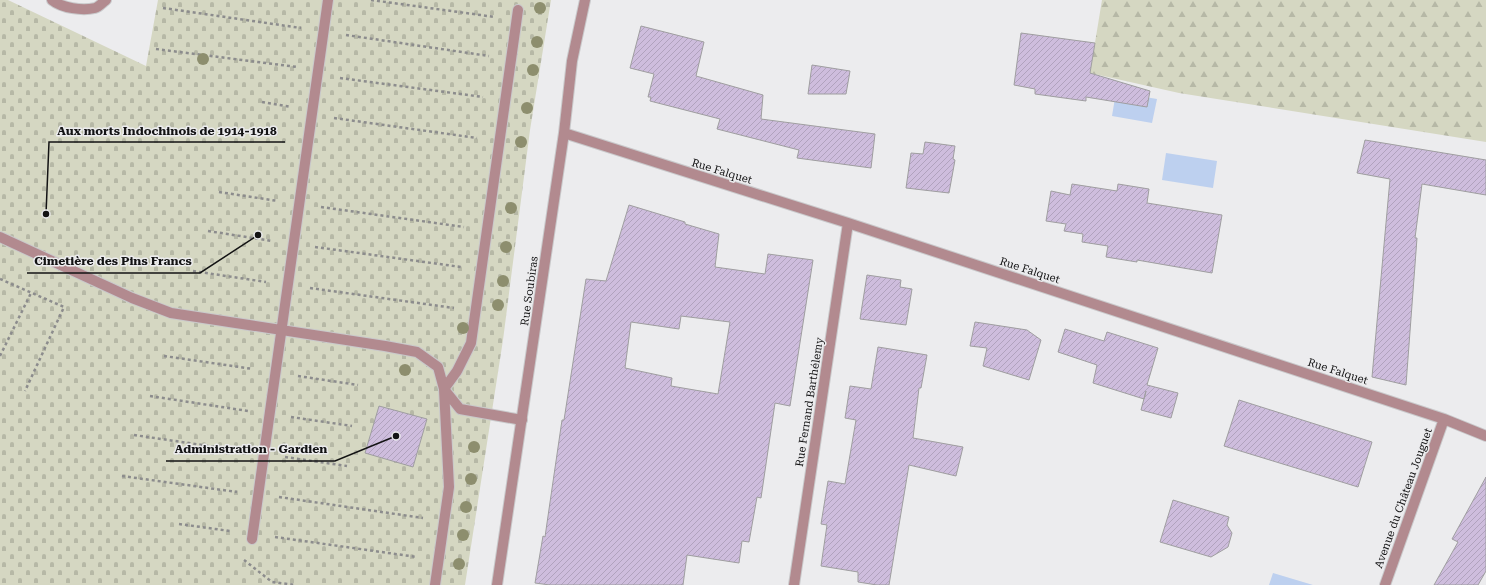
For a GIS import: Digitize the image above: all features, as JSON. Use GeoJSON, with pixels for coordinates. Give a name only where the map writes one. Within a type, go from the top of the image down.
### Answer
{"type":"FeatureCollection","features":[{"type":"Feature","properties":{"kind":"street"},"geometry":{"type":"LineString","coordinates":[[52,0],[72,9],[96,8],[106,0]]}},
{"type":"Feature","properties":{"kind":"street"},"geometry":{"type":"LineString","coordinates":[[252,536],[328,0]]}},
{"type":"Feature","properties":{"kind":"street","name":"Rue Soubiras"},"geometry":{"type":"LineString","coordinates":[[497,585],[564,134],[572,61],[585,0]]}},
{"type":"Feature","properties":{"kind":"street"},"geometry":{"type":"LineString","coordinates":[[444,389],[457,371],[471,343],[517,15]]}},
{"type":"Feature","properties":{"kind":"street","name":"Rue Falquet"},"geometry":{"type":"LineString","coordinates":[[564,134],[848,223],[1444,419],[1486,436]]}},
{"type":"Feature","properties":{"kind":"street","name":"Rue Fernand Barthélemy"},"geometry":{"type":"LineString","coordinates":[[794,585],[848,223]]}},
{"type":"Feature","properties":{"kind":"street"},"geometry":{"type":"LineString","coordinates":[[0,237],[132,298],[171,313],[417,352],[438,367],[444,389],[449,487],[435,585]]}},
{"type":"Feature","properties":{"kind":"street"},"geometry":{"type":"LineString","coordinates":[[444,389],[460,409],[522,420]]}},
{"type":"Feature","properties":{"kind":"street","name":"Avenue du Château Jouguet"},"geometry":{"type":"LineString","coordinates":[[1385,585],[1444,419]]}},
{"type":"Feature","properties":{"kind":"path"},"geometry":{"type":"LineString","coordinates":[[371,0],[517,15]]}},
{"type":"Feature","properties":{"kind":"path"},"geometry":{"type":"LineString","coordinates":[[156,49],[505,100]]}},
{"type":"Feature","properties":{"kind":"path"},"geometry":{"type":"LineString","coordinates":[[262,102],[312,113],[500,142]]}},
{"type":"Feature","properties":{"kind":"path"},"geometry":{"type":"LineString","coordinates":[[219,192],[487,230]]}},
{"type":"Feature","properties":{"kind":"path"},"geometry":{"type":"LineString","coordinates":[[208,232],[482,270]]}},
{"type":"Feature","properties":{"kind":"path"},"geometry":{"type":"LineString","coordinates":[[193,271],[476,311]]}},
{"type":"Feature","properties":{"kind":"path"},"geometry":{"type":"LineString","coordinates":[[0,279],[64,307],[25,390]]}},
{"type":"Feature","properties":{"kind":"path"},"geometry":{"type":"LineString","coordinates":[[0,356],[31,292]]}},
{"type":"Feature","properties":{"kind":"path"},"geometry":{"type":"LineString","coordinates":[[122,476],[444,521]]}},
{"type":"Feature","properties":{"kind":"path"},"geometry":{"type":"LineString","coordinates":[[179,524],[252,536],[439,560]]}},
{"type":"Feature","properties":{"kind":"path"},"geometry":{"type":"LineString","coordinates":[[243,560],[272,582],[296,585]]}},
{"type":"Feature","properties":{"kind":"green space"},"geometry":{"type":"Polygon","coordinates":[[[0,0],[8,0],[146,66],[158,0],[551,0],[530,130],[503,340],[465,585],[0,585],[0,0]]]}},
{"type":"Feature","properties":{"kind":"green space"},"geometry":{"type":"Polygon","coordinates":[[[1102,0],[1486,0],[1486,142],[1179,93],[1090,73],[1102,0]]]}},
{"type":"Feature","properties":{"kind":"water"},"geometry":{"type":"Polygon","coordinates":[[[1116,92],[1157,99],[1152,123],[1112,116],[1116,92]]]}},
{"type":"Feature","properties":{"kind":"water"},"geometry":{"type":"Polygon","coordinates":[[[1166,153],[1217,161],[1213,188],[1162,180],[1166,153]]]}},
{"type":"Feature","properties":{"kind":"water"},"geometry":{"type":"Polygon","coordinates":[[[1273,573],[1313,585],[1269,585],[1273,573]]]}},
{"type":"Feature","properties":{"kind":"building"},"geometry":{"type":"Polygon","coordinates":[[[641,26],[704,42],[696,76],[763,95],[761,119],[875,134],[871,168],[797,158],[799,150],[717,129],[720,119],[650,101],[651,97],[648,97],[654,74],[630,68],[641,26]]]}},
{"type":"Feature","properties":{"kind":"building"},"geometry":{"type":"Polygon","coordinates":[[[1021,33],[1095,43],[1090,73],[1150,91],[1147,107],[1086,97],[1086,101],[1035,94],[1035,89],[1014,85],[1021,33]]]}},
{"type":"Feature","properties":{"kind":"building"},"geometry":{"type":"Polygon","coordinates":[[[812,65],[850,71],[846,94],[808,94],[812,65]]]}},
{"type":"Feature","properties":{"kind":"building"},"geometry":{"type":"Polygon","coordinates":[[[1365,140],[1486,160],[1486,195],[1422,184],[1415,238],[1417,238],[1406,385],[1372,377],[1390,179],[1357,173],[1365,140]]]}},
{"type":"Feature","properties":{"kind":"building"},"geometry":{"type":"Polygon","coordinates":[[[925,142],[955,146],[953,159],[955,160],[949,193],[906,188],[911,153],[923,154],[925,142]]]}},
{"type":"Feature","properties":{"kind":"building"},"geometry":{"type":"Polygon","coordinates":[[[1072,184],[1117,191],[1118,184],[1149,189],[1147,203],[1222,215],[1212,273],[1137,260],[1137,262],[1106,257],[1108,246],[1082,242],[1083,234],[1064,231],[1066,224],[1046,221],[1051,191],[1070,195],[1072,184]]]}},
{"type":"Feature","properties":{"kind":"building"},"geometry":{"type":"Polygon","coordinates":[[[629,205],[719,234],[715,267],[765,274],[768,254],[813,260],[790,406],[775,403],[761,498],[757,497],[749,542],[742,541],[739,563],[687,555],[683,585],[550,585],[535,583],[543,536],[545,537],[562,420],[564,420],[586,279],[606,281],[629,205]],[[681,316],[679,329],[631,322],[625,368],[672,378],[671,386],[718,394],[730,322],[681,316]]]}},
{"type":"Feature","properties":{"kind":"building"},"geometry":{"type":"Polygon","coordinates":[[[867,275],[901,280],[900,287],[912,289],[906,325],[860,319],[867,275]]]}},
{"type":"Feature","properties":{"kind":"building"},"geometry":{"type":"Polygon","coordinates":[[[975,322],[1027,330],[1041,340],[1029,380],[983,366],[987,348],[970,346],[975,322]]]}},
{"type":"Feature","properties":{"kind":"building"},"geometry":{"type":"Polygon","coordinates":[[[1065,329],[1104,341],[1107,332],[1158,348],[1147,385],[1178,393],[1171,418],[1141,410],[1144,399],[1093,383],[1097,365],[1058,352],[1065,329]]]}},
{"type":"Feature","properties":{"kind":"building"},"geometry":{"type":"Polygon","coordinates":[[[878,347],[927,355],[921,388],[919,388],[913,438],[963,447],[956,476],[909,465],[889,585],[858,582],[858,572],[821,566],[827,525],[821,524],[828,481],[845,484],[856,420],[845,418],[850,386],[871,389],[878,347]]]}},
{"type":"Feature","properties":{"kind":"building"},"geometry":{"type":"Polygon","coordinates":[[[1239,400],[1372,442],[1358,487],[1224,446],[1239,400]]]}},
{"type":"Feature","properties":{"kind":"building"},"geometry":{"type":"Polygon","coordinates":[[[379,406],[427,419],[413,467],[365,453],[379,406]]]}},
{"type":"Feature","properties":{"kind":"building"},"geometry":{"type":"Polygon","coordinates":[[[1486,477],[1486,571],[1478,585],[1434,585],[1458,542],[1452,539],[1486,477]]]}},
{"type":"Feature","properties":{"kind":"building"},"geometry":{"type":"Polygon","coordinates":[[[1173,500],[1229,517],[1227,525],[1232,533],[1228,547],[1211,557],[1160,542],[1173,500]]]}},
{"type":"Feature","properties":{"kind":"place","name":"Aux morts Indochinois de 1914-1918"},"geometry":{"type":"Point","coordinates":[46,214]}},
{"type":"Feature","properties":{"kind":"place","name":"Cimetière des Pins Francs"},"geometry":{"type":"Point","coordinates":[258,235]}},
{"type":"Feature","properties":{"kind":"place","name":"Administration - Gardien"},"geometry":{"type":"Point","coordinates":[396,436]}}]}
